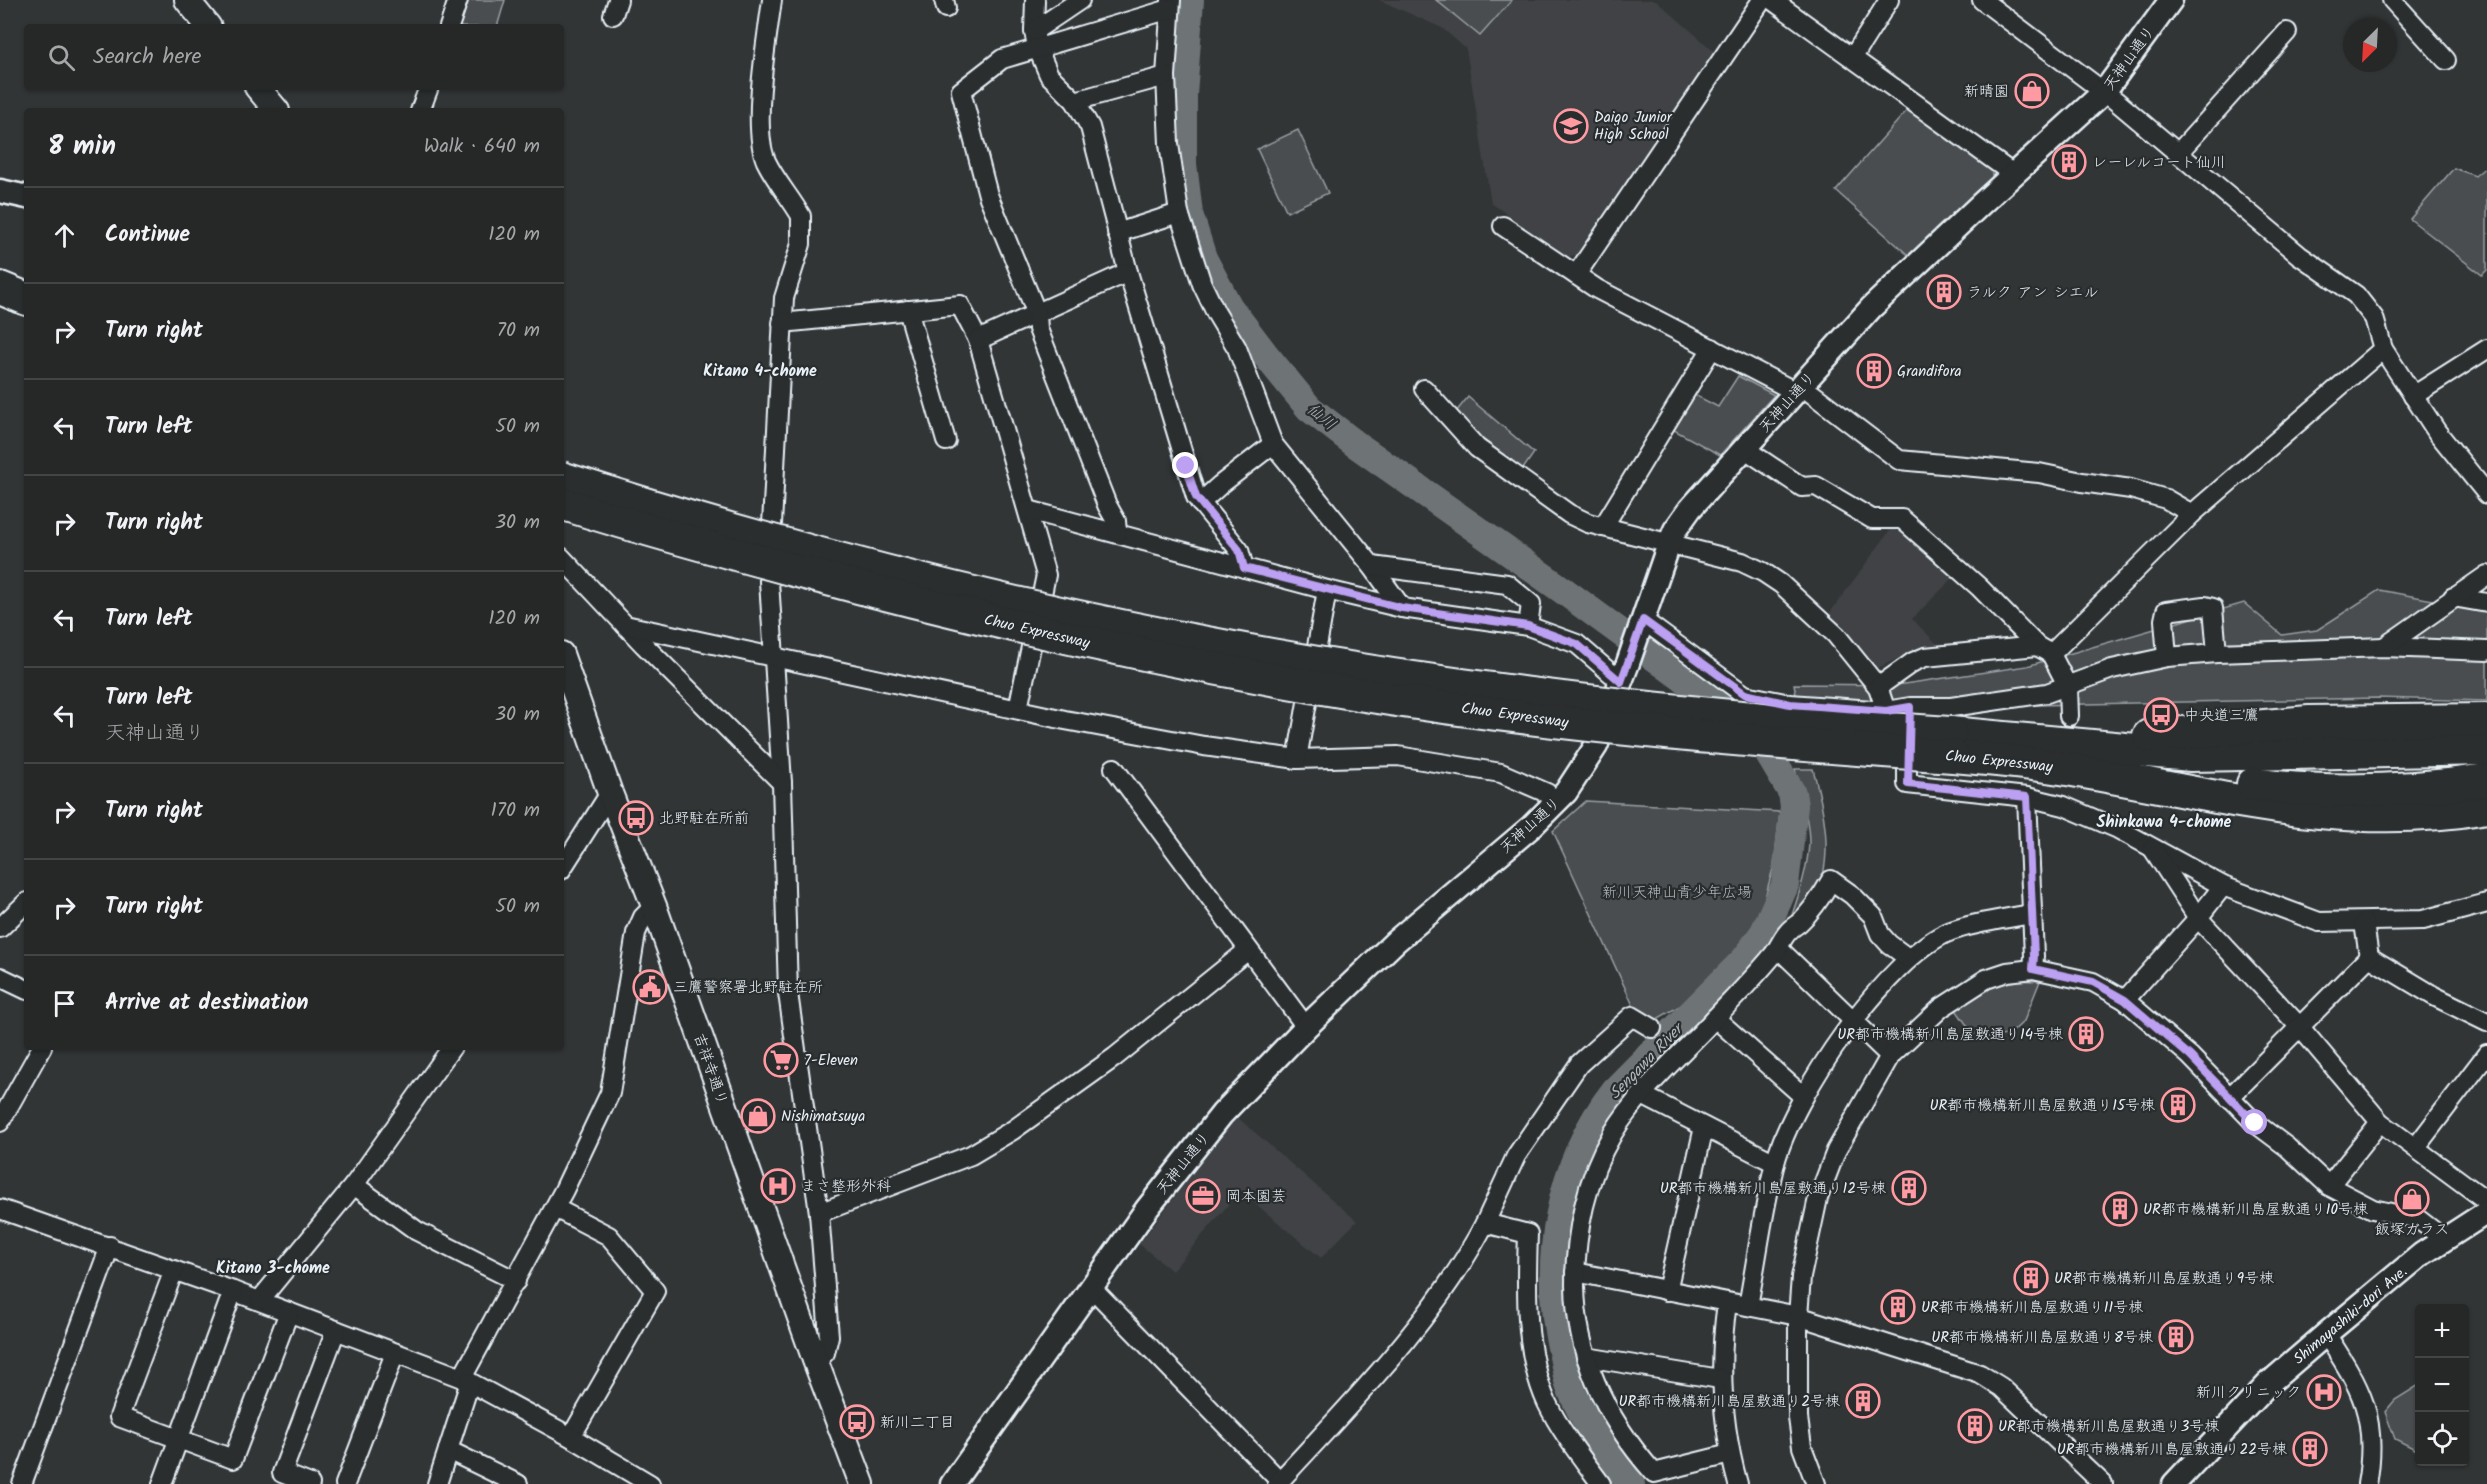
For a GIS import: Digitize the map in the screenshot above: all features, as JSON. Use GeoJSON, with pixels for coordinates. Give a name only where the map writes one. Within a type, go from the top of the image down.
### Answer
{"type":"FeatureCollection","features":[{"type":"Feature","properties":{"kind":"highway"},"geometry":{"type":"LineString","coordinates":[[0,288],[24,297]]}},
{"type":"Feature","properties":{"kind":"highway"},"geometry":{"type":"LineString","coordinates":[[0,312],[24,321]]}},
{"type":"Feature","properties":{"kind":"highway","name":"Chuo Expressway"},"geometry":{"type":"LineString","coordinates":[[564,479],[762,538],[933,583],[1242,650],[1461,684],[1952,745],[2218,799],[2294,811],[2402,816],[2487,807]]}},
{"type":"Feature","properties":{"kind":"highway","name":"Chuo Expressway"},"geometry":{"type":"LineString","coordinates":[[564,504],[741,556],[908,601],[1060,636],[1223,670],[1360,694],[1578,724],[1766,743],[1952,745],[2022,739],[2191,754],[2487,749]]}},
{"type":"Feature","properties":{"kind":"highway"},"geometry":{"type":"LineString","coordinates":[[2022,739],[2127,738],[2309,722],[2487,720]]}},
{"type":"Feature","properties":{"kind":"highway"},"geometry":{"type":"LineString","coordinates":[[2022,739],[2280,788],[2415,789],[2487,780]]}},
{"type":"Feature","properties":{"kind":"main road"},"geometry":{"type":"LineString","coordinates":[[187,0],[207,24]]}},
{"type":"Feature","properties":{"kind":"main road"},"geometry":{"type":"LineString","coordinates":[[260,90],[274,108]]}},
{"type":"Feature","properties":{"kind":"main road","name":"吉祥寺通り"},"geometry":{"type":"LineString","coordinates":[[564,663],[610,793],[654,906],[814,1360],[862,1484]]}},
{"type":"Feature","properties":{"kind":"street"},"geometry":{"type":"LineString","coordinates":[[450,24],[458,0]]}},
{"type":"Feature","properties":{"kind":"street"},"geometry":{"type":"LineString","coordinates":[[771,0],[762,85],[760,130],[765,159],[801,216],[802,226],[801,244],[784,297],[768,582],[782,783],[788,993],[819,1213],[829,1336],[825,1353],[814,1360]]}},
{"type":"Feature","properties":{"kind":"street"},"geometry":{"type":"LineString","coordinates":[[1035,0],[1036,39],[1049,75],[1075,101],[1090,127],[1128,272],[1186,466],[1200,503],[1239,550],[1244,568]]}},
{"type":"Feature","properties":{"kind":"street"},"geometry":{"type":"LineString","coordinates":[[1080,0],[1036,39],[1002,59],[961,91],[988,195],[1037,314],[1038,329],[1107,505],[1116,521],[1117,533]]}},
{"type":"Feature","properties":{"kind":"street"},"geometry":{"type":"LineString","coordinates":[[1576,275],[1762,0]]}},
{"type":"Feature","properties":{"kind":"street"},"geometry":{"type":"LineString","coordinates":[[1773,0],[2013,174]]}},
{"type":"Feature","properties":{"kind":"street"},"geometry":{"type":"LineString","coordinates":[[1853,57],[1889,0]]}},
{"type":"Feature","properties":{"kind":"street"},"geometry":{"type":"LineString","coordinates":[[1982,0],[2179,152],[2275,236],[2356,295],[2374,318],[2384,349],[2413,396],[2437,432],[2487,494]]}},
{"type":"Feature","properties":{"kind":"street","name":"天神山通り"},"geometry":{"type":"LineString","coordinates":[[952,1484],[1146,1210],[1222,1114],[1306,1027],[1396,941],[1557,803],[1590,758],[1624,672],[1669,544],[1675,530],[1690,509],[1866,313],[2013,174],[2104,92],[2171,0]]}},
{"type":"Feature","properties":{"kind":"street"},"geometry":{"type":"LineString","coordinates":[[2392,0],[2446,60]]}},
{"type":"Feature","properties":{"kind":"street"},"geometry":{"type":"LineString","coordinates":[[1036,39],[1170,5],[1166,76],[1169,144],[1179,213],[1202,284],[1237,348],[1273,444],[1372,566],[1402,608]]}},
{"type":"Feature","properties":{"kind":"street"},"geometry":{"type":"LineString","coordinates":[[2179,152],[2287,32]]}},
{"type":"Feature","properties":{"kind":"street"},"geometry":{"type":"LineString","coordinates":[[1075,101],[1166,76]]}},
{"type":"Feature","properties":{"kind":"street"},"geometry":{"type":"LineString","coordinates":[[421,108],[428,90]]}},
{"type":"Feature","properties":{"kind":"street"},"geometry":{"type":"LineString","coordinates":[[0,191],[24,196]]}},
{"type":"Feature","properties":{"kind":"street"},"geometry":{"type":"LineString","coordinates":[[1118,233],[1179,213]]}},
{"type":"Feature","properties":{"kind":"street"},"geometry":{"type":"LineString","coordinates":[[1503,226],[1597,289],[1712,348],[1799,389],[1899,460],[2039,473],[2131,489],[2166,499],[2192,514]]}},
{"type":"Feature","properties":{"kind":"street"},"geometry":{"type":"LineString","coordinates":[[978,340],[1128,272]]}},
{"type":"Feature","properties":{"kind":"street"},"geometry":{"type":"LineString","coordinates":[[782,322],[960,305],[978,340],[1046,575],[1018,709]]}},
{"type":"Feature","properties":{"kind":"street"},"geometry":{"type":"LineString","coordinates":[[908,310],[946,441]]}},
{"type":"Feature","properties":{"kind":"street"},"geometry":{"type":"LineString","coordinates":[[1603,527],[1712,348]]}},
{"type":"Feature","properties":{"kind":"street"},"geometry":{"type":"LineString","coordinates":[[1878,687],[1913,662],[1925,657],[2044,650],[2192,514],[2384,349]]}},
{"type":"Feature","properties":{"kind":"street"},"geometry":{"type":"LineString","coordinates":[[2413,396],[2487,349]]}},
{"type":"Feature","properties":{"kind":"street"},"geometry":{"type":"LineString","coordinates":[[1424,389],[1477,448],[1569,514],[1588,523],[1742,562],[1781,584],[1836,634],[1878,687],[1886,711]]}},
{"type":"Feature","properties":{"kind":"street"},"geometry":{"type":"LineString","coordinates":[[1200,503],[1220,484],[1273,444]]}},
{"type":"Feature","properties":{"kind":"street"},"geometry":{"type":"LineString","coordinates":[[1745,449],[1802,487],[1816,486],[1872,519],[1902,519],[1979,587],[2044,650],[2068,687],[2069,716]]}},
{"type":"Feature","properties":{"kind":"street"},"geometry":{"type":"LineString","coordinates":[[1028,510],[1402,608],[1528,626],[1577,644],[1624,672]]}},
{"type":"Feature","properties":{"kind":"street"},"geometry":{"type":"LineString","coordinates":[[564,560],[782,783]]}},
{"type":"Feature","properties":{"kind":"street"},"geometry":{"type":"LineString","coordinates":[[1372,566],[1507,584],[1530,604],[1528,626]]}},
{"type":"Feature","properties":{"kind":"street"},"geometry":{"type":"LineString","coordinates":[[2385,647],[2487,575]]}},
{"type":"Feature","properties":{"kind":"street"},"geometry":{"type":"LineString","coordinates":[[1297,759],[1327,590]]}},
{"type":"Feature","properties":{"kind":"street"},"geometry":{"type":"LineString","coordinates":[[2453,597],[2487,603]]}},
{"type":"Feature","properties":{"kind":"street"},"geometry":{"type":"LineString","coordinates":[[2167,657],[2164,620],[2166,611],[2205,606],[2213,608],[2217,653]]}},
{"type":"Feature","properties":{"kind":"street"},"geometry":{"type":"LineString","coordinates":[[1642,623],[1745,694],[1790,704],[1886,711],[1910,707],[1951,707],[2047,693],[2112,669],[2167,657],[2385,647],[2487,651]]}},
{"type":"Feature","properties":{"kind":"street"},"geometry":{"type":"LineString","coordinates":[[625,625],[1112,730],[1204,746],[1297,759],[1398,756],[1501,773],[1547,793],[1557,803]]}},
{"type":"Feature","properties":{"kind":"street"},"geometry":{"type":"LineString","coordinates":[[1910,707],[1908,784],[2027,797],[2064,806],[2118,829],[2223,886],[2319,922],[2423,920],[2487,903]]}},
{"type":"Feature","properties":{"kind":"street"},"geometry":{"type":"LineString","coordinates":[[1114,768],[1306,1027]]}},
{"type":"Feature","properties":{"kind":"street"},"geometry":{"type":"LineString","coordinates":[[2064,806],[2067,779]]}},
{"type":"Feature","properties":{"kind":"street"},"geometry":{"type":"LineString","coordinates":[[564,865],[610,793]]}},
{"type":"Feature","properties":{"kind":"street"},"geometry":{"type":"LineString","coordinates":[[2027,797],[2033,969]]}},
{"type":"Feature","properties":{"kind":"street"},"geometry":{"type":"LineString","coordinates":[[2153,849],[2198,918],[2300,1026],[2380,1122],[2487,1201]]}},
{"type":"Feature","properties":{"kind":"street"},"geometry":{"type":"LineString","coordinates":[[1730,1454],[1654,1473],[1631,1448],[1603,1404],[1586,1357],[1575,1300],[1580,1222],[1592,1179],[1613,1133],[1642,1095],[1778,948],[1788,932],[1798,925],[1821,898],[1831,880],[1852,895],[1873,916],[1880,934],[1908,958]]}},
{"type":"Feature","properties":{"kind":"street"},"geometry":{"type":"LineString","coordinates":[[2125,1000],[2198,918],[2223,886]]}},
{"type":"Feature","properties":{"kind":"street"},"geometry":{"type":"LineString","coordinates":[[0,928],[24,905]]}},
{"type":"Feature","properties":{"kind":"street"},"geometry":{"type":"LineString","coordinates":[[437,1484],[466,1380],[555,1208],[610,1093],[636,933],[643,917],[654,906]]}},
{"type":"Feature","properties":{"kind":"street"},"geometry":{"type":"LineString","coordinates":[[1748,1306],[1775,1163],[1787,1126],[1854,1020],[1908,958],[1950,932],[2031,914]]}},
{"type":"Feature","properties":{"kind":"street"},"geometry":{"type":"LineString","coordinates":[[2364,922],[2369,957]]}},
{"type":"Feature","properties":{"kind":"street"},"geometry":{"type":"LineString","coordinates":[[1778,948],[1890,1056]]}},
{"type":"Feature","properties":{"kind":"street"},"geometry":{"type":"LineString","coordinates":[[819,1213],[979,1150],[1038,1112],[1115,1057],[1248,950]]}},
{"type":"Feature","properties":{"kind":"street"},"geometry":{"type":"LineString","coordinates":[[2229,1098],[2369,957]]}},
{"type":"Feature","properties":{"kind":"street"},"geometry":{"type":"LineString","coordinates":[[2369,957],[2434,996],[2487,1022]]}},
{"type":"Feature","properties":{"kind":"street"},"geometry":{"type":"LineString","coordinates":[[1816,1484],[1803,1447],[1798,1418],[1798,1316],[1807,1241],[1826,1173],[1890,1056],[1941,1008],[1986,979],[2007,972],[2033,969],[2093,982],[2125,1000],[2190,1056],[2255,1123],[2287,1147],[2329,1186],[2373,1209],[2418,1219],[2444,1239]]}},
{"type":"Feature","properties":{"kind":"street"},"geometry":{"type":"LineString","coordinates":[[0,977],[24,989]]}},
{"type":"Feature","properties":{"kind":"street"},"geometry":{"type":"LineString","coordinates":[[1092,1288],[1279,1482],[1393,1358],[1466,1260],[1516,1156],[1579,1064],[1632,1016],[1652,1028]]}},
{"type":"Feature","properties":{"kind":"street"},"geometry":{"type":"LineString","coordinates":[[1715,1018],[1804,1097]]}},
{"type":"Feature","properties":{"kind":"street"},"geometry":{"type":"LineString","coordinates":[[0,1122],[40,1050]]}},
{"type":"Feature","properties":{"kind":"street"},"geometry":{"type":"LineString","coordinates":[[260,1300],[354,1185],[444,1050]]}},
{"type":"Feature","properties":{"kind":"street"},"geometry":{"type":"LineString","coordinates":[[2416,1147],[2487,1054]]}},
{"type":"Feature","properties":{"kind":"street"},"geometry":{"type":"LineString","coordinates":[[1642,1095],[1775,1163]]}},
{"type":"Feature","properties":{"kind":"street"},"geometry":{"type":"LineString","coordinates":[[2329,1186],[2380,1122]]}},
{"type":"Feature","properties":{"kind":"street"},"geometry":{"type":"LineString","coordinates":[[1667,1291],[1704,1127]]}},
{"type":"Feature","properties":{"kind":"street"},"geometry":{"type":"LineString","coordinates":[[354,1185],[417,1231],[516,1281]]}},
{"type":"Feature","properties":{"kind":"street"},"geometry":{"type":"LineString","coordinates":[[555,1208],[609,1236],[655,1291],[571,1437]]}},
{"type":"Feature","properties":{"kind":"street"},"geometry":{"type":"LineString","coordinates":[[0,1209],[233,1290],[466,1380],[571,1437],[650,1484]]}},
{"type":"Feature","properties":{"kind":"street","name":"Shimayashiki-dori Ave."},"geometry":{"type":"LineString","coordinates":[[2174,1484],[2268,1384],[2422,1254],[2487,1212]]}},
{"type":"Feature","properties":{"kind":"street"},"geometry":{"type":"LineString","coordinates":[[1485,1223],[1528,1234],[1526,1296],[1535,1369],[1547,1403],[1573,1446],[1601,1484]]}},
{"type":"Feature","properties":{"kind":"street"},"geometry":{"type":"LineString","coordinates":[[22,1484],[110,1246]]}},
{"type":"Feature","properties":{"kind":"street"},"geometry":{"type":"LineString","coordinates":[[174,1270],[119,1417],[178,1440],[233,1459],[289,1312]]}},
{"type":"Feature","properties":{"kind":"street"},"geometry":{"type":"LineString","coordinates":[[1575,1272],[1798,1316],[1980,1374],[2001,1386],[2103,1484]]}},
{"type":"Feature","properties":{"kind":"street"},"geometry":{"type":"LineString","coordinates":[[162,1484],[233,1290]]}},
{"type":"Feature","properties":{"kind":"street"},"geometry":{"type":"LineString","coordinates":[[1727,1303],[1720,1379],[1730,1454],[1738,1484]]}},
{"type":"Feature","properties":{"kind":"street"},"geometry":{"type":"LineString","coordinates":[[310,1484],[282,1473],[336,1330]]}},
{"type":"Feature","properties":{"kind":"street"},"geometry":{"type":"LineString","coordinates":[[2326,1334],[2357,1384],[2367,1407],[2372,1442],[2367,1484]]}},
{"type":"Feature","properties":{"kind":"street"},"geometry":{"type":"LineString","coordinates":[[345,1484],[395,1353]]}},
{"type":"Feature","properties":{"kind":"street"},"geometry":{"type":"LineString","coordinates":[[1586,1357],[1720,1379]]}},
{"type":"Feature","properties":{"kind":"street"},"geometry":{"type":"LineString","coordinates":[[448,1450],[518,1484]]}},
{"type":"Feature","properties":{"kind":"shaded area","name":"Daigo Junior High School"},"geometry":{"type":"Polygon","coordinates":[[[1379,0],[1656,0],[1716,53],[1682,98],[1677,112],[1672,112],[1664,122],[1665,130],[1580,254],[1567,257],[1491,203],[1466,49],[1442,28],[1379,0]]]}},
{"type":"Feature","properties":{"kind":"shaded area"},"geometry":{"type":"Polygon","coordinates":[[[1891,529],[1908,534],[1955,576],[1912,619],[1937,644],[1936,649],[1917,649],[1872,671],[1826,618],[1891,529]]]}},
{"type":"Feature","properties":{"kind":"shaded area"},"geometry":{"type":"Polygon","coordinates":[[[1236,1116],[1357,1221],[1321,1258],[1240,1191],[1172,1271],[1139,1244],[1236,1116]]]}},
{"type":"Feature","properties":{"kind":"green space"},"geometry":{"type":"Polygon","coordinates":[[[467,0],[505,0],[498,24],[460,24],[467,0]]]}},
{"type":"Feature","properties":{"kind":"green space"},"geometry":{"type":"Polygon","coordinates":[[[1436,0],[1512,0],[1480,36],[1436,0]]]}},
{"type":"Feature","properties":{"kind":"green space"},"geometry":{"type":"Polygon","coordinates":[[[1910,107],[1991,169],[1993,181],[1913,254],[1907,254],[1836,191],[1910,107]]]}},
{"type":"Feature","properties":{"kind":"green space"},"geometry":{"type":"Polygon","coordinates":[[[1298,130],[1328,193],[1287,212],[1257,149],[1298,130]]]}},
{"type":"Feature","properties":{"kind":"green space"},"geometry":{"type":"Polygon","coordinates":[[[2487,166],[2487,270],[2482,275],[2410,219],[2454,168],[2475,176],[2487,166]]]}},
{"type":"Feature","properties":{"kind":"green space"},"geometry":{"type":"Polygon","coordinates":[[[1738,376],[1774,395],[1720,455],[1674,430],[1695,395],[1718,407],[1738,376]]]}},
{"type":"Feature","properties":{"kind":"green space"},"geometry":{"type":"Polygon","coordinates":[[[1468,397],[1534,453],[1523,469],[1481,438],[1456,412],[1468,397]]]}},
{"type":"Feature","properties":{"kind":"green space"},"geometry":{"type":"Polygon","coordinates":[[[2379,590],[2487,610],[2487,701],[2377,698],[1799,710],[1794,684],[1897,685],[2027,666],[2244,603],[2282,635],[2317,630],[2379,590]]]}},
{"type":"Feature","properties":{"kind":"green space"},"geometry":{"type":"Polygon","coordinates":[[[1795,769],[1813,769],[1826,842],[1822,878],[1816,895],[1804,912],[1790,921],[1805,872],[1809,843],[1806,815],[1795,769]]]}},
{"type":"Feature","properties":{"kind":"green space","name":"新川天神山青少年広場"},"geometry":{"type":"Polygon","coordinates":[[[1586,801],[1780,812],[1774,865],[1754,937],[1692,999],[1643,1027],[1553,831],[1586,801]]]}},
{"type":"Feature","properties":{"kind":"green space"},"geometry":{"type":"Polygon","coordinates":[[[2003,980],[2040,981],[2024,1021],[2009,1035],[1976,1038],[1954,1007],[1974,993],[2003,980]]]}},
{"type":"Feature","properties":{"kind":"green space"},"geometry":{"type":"Polygon","coordinates":[[[2415,1388],[2415,1449],[2395,1439],[2385,1412],[2395,1400],[2415,1388]]]}},
{"type":"Feature","properties":{"kind":"waterway","name":"Sengawa River"},"geometry":{"type":"LineString","coordinates":[[1190,0],[1183,95],[1183,164],[1189,214],[1203,258],[1229,307],[1309,408],[1354,443],[1564,591],[1755,731],[1792,793],[1794,806],[1785,885],[1764,932],[1745,959],[1615,1090],[1580,1149],[1568,1181],[1560,1215],[1555,1249],[1554,1283],[1556,1318],[1569,1383],[1589,1426],[1631,1484]]}},
{"type":"Feature","properties":{"kind":"place","name":"新晴園"},"geometry":{"type":"Point","coordinates":[2032,91]}},
{"type":"Feature","properties":{"kind":"place","name":"Daigo Junior High School"},"geometry":{"type":"Point","coordinates":[1571,126]}},
{"type":"Feature","properties":{"kind":"place","name":"レーレルコート仙川"},"geometry":{"type":"Point","coordinates":[2069,162]}},
{"type":"Feature","properties":{"kind":"place","name":"ラルク アン シエル"},"geometry":{"type":"Point","coordinates":[1944,292]}},
{"type":"Feature","properties":{"kind":"place","name":"Grandifora"},"geometry":{"type":"Point","coordinates":[1874,371]}},
{"type":"Feature","properties":{"kind":"place","name":"中央道三鷹"},"geometry":{"type":"Point","coordinates":[2161,715]}},
{"type":"Feature","properties":{"kind":"place","name":"北野駐在所前"},"geometry":{"type":"Point","coordinates":[636,818]}},
{"type":"Feature","properties":{"kind":"place","name":"三鷹警察署北野駐在所"},"geometry":{"type":"Point","coordinates":[650,987]}},
{"type":"Feature","properties":{"kind":"place","name":"UR都市機構新川島屋敷通り14号棟"},"geometry":{"type":"Point","coordinates":[2086,1034]}},
{"type":"Feature","properties":{"kind":"place","name":"7-Eleven"},"geometry":{"type":"Point","coordinates":[781,1060]}},
{"type":"Feature","properties":{"kind":"place","name":"UR都市機構新川島屋敷通り15号棟"},"geometry":{"type":"Point","coordinates":[2178,1105]}},
{"type":"Feature","properties":{"kind":"place","name":"Nishimatsuya"},"geometry":{"type":"Point","coordinates":[758,1116]}},
{"type":"Feature","properties":{"kind":"place","name":"まさ整形外科"},"geometry":{"type":"Point","coordinates":[778,1186]}},
{"type":"Feature","properties":{"kind":"place","name":"UR都市機構新川島屋敷通り12号棟"},"geometry":{"type":"Point","coordinates":[1909,1188]}},
{"type":"Feature","properties":{"kind":"place","name":"岡本園芸"},"geometry":{"type":"Point","coordinates":[1203,1196]}},
{"type":"Feature","properties":{"kind":"place","name":"飯塚ガラス"},"geometry":{"type":"Point","coordinates":[2412,1199]}},
{"type":"Feature","properties":{"kind":"place","name":"UR都市機構新川島屋敷通り10号棟"},"geometry":{"type":"Point","coordinates":[2120,1209]}},
{"type":"Feature","properties":{"kind":"place","name":"UR都市機構新川島屋敷通り9号棟"},"geometry":{"type":"Point","coordinates":[2031,1278]}},
{"type":"Feature","properties":{"kind":"place","name":"UR都市機構新川島屋敷通り11号棟"},"geometry":{"type":"Point","coordinates":[1898,1307]}},
{"type":"Feature","properties":{"kind":"place","name":"UR都市機構新川島屋敷通り8号棟"},"geometry":{"type":"Point","coordinates":[2176,1337]}},
{"type":"Feature","properties":{"kind":"place","name":"新川クリニック"},"geometry":{"type":"Point","coordinates":[2324,1392]}},
{"type":"Feature","properties":{"kind":"place","name":"UR都市機構新川島屋敷通り2号棟"},"geometry":{"type":"Point","coordinates":[1863,1401]}},
{"type":"Feature","properties":{"kind":"place","name":"新川二丁目"},"geometry":{"type":"Point","coordinates":[857,1422]}},
{"type":"Feature","properties":{"kind":"place","name":"UR都市機構新川島屋敷通り3号棟"},"geometry":{"type":"Point","coordinates":[1975,1426]}},
{"type":"Feature","properties":{"kind":"place","name":"UR都市機構新川島屋敷通り22号棟"},"geometry":{"type":"Point","coordinates":[2310,1449]}},
{"type":"Feature","properties":{"kind":"district","name":"Kitano 4-chome"},"geometry":{"type":"Point","coordinates":[760,370]}},
{"type":"Feature","properties":{"kind":"district","name":"Shinkawa 4-chome"},"geometry":{"type":"Point","coordinates":[2164,821]}},
{"type":"Feature","properties":{"kind":"district","name":"Kitano 3-chome"},"geometry":{"type":"Point","coordinates":[273,1267]}},
{"type":"Feature","properties":{"kind":"route"},"geometry":{"type":"LineString","coordinates":[[1186,466],[1196,497],[1239,550],[1244,568],[1402,608],[1528,626],[1577,644],[1621,682],[1643,620],[1745,694],[1790,704],[1886,711],[1910,707],[1906,778],[1908,784],[2027,797],[2033,969],[2093,982],[2125,1000],[2190,1056],[2255,1123]]}},
{"type":"Feature","properties":{"kind":"water label","name":"仙川"},"geometry":{"type":"Point","coordinates":[1322,416]}}]}
